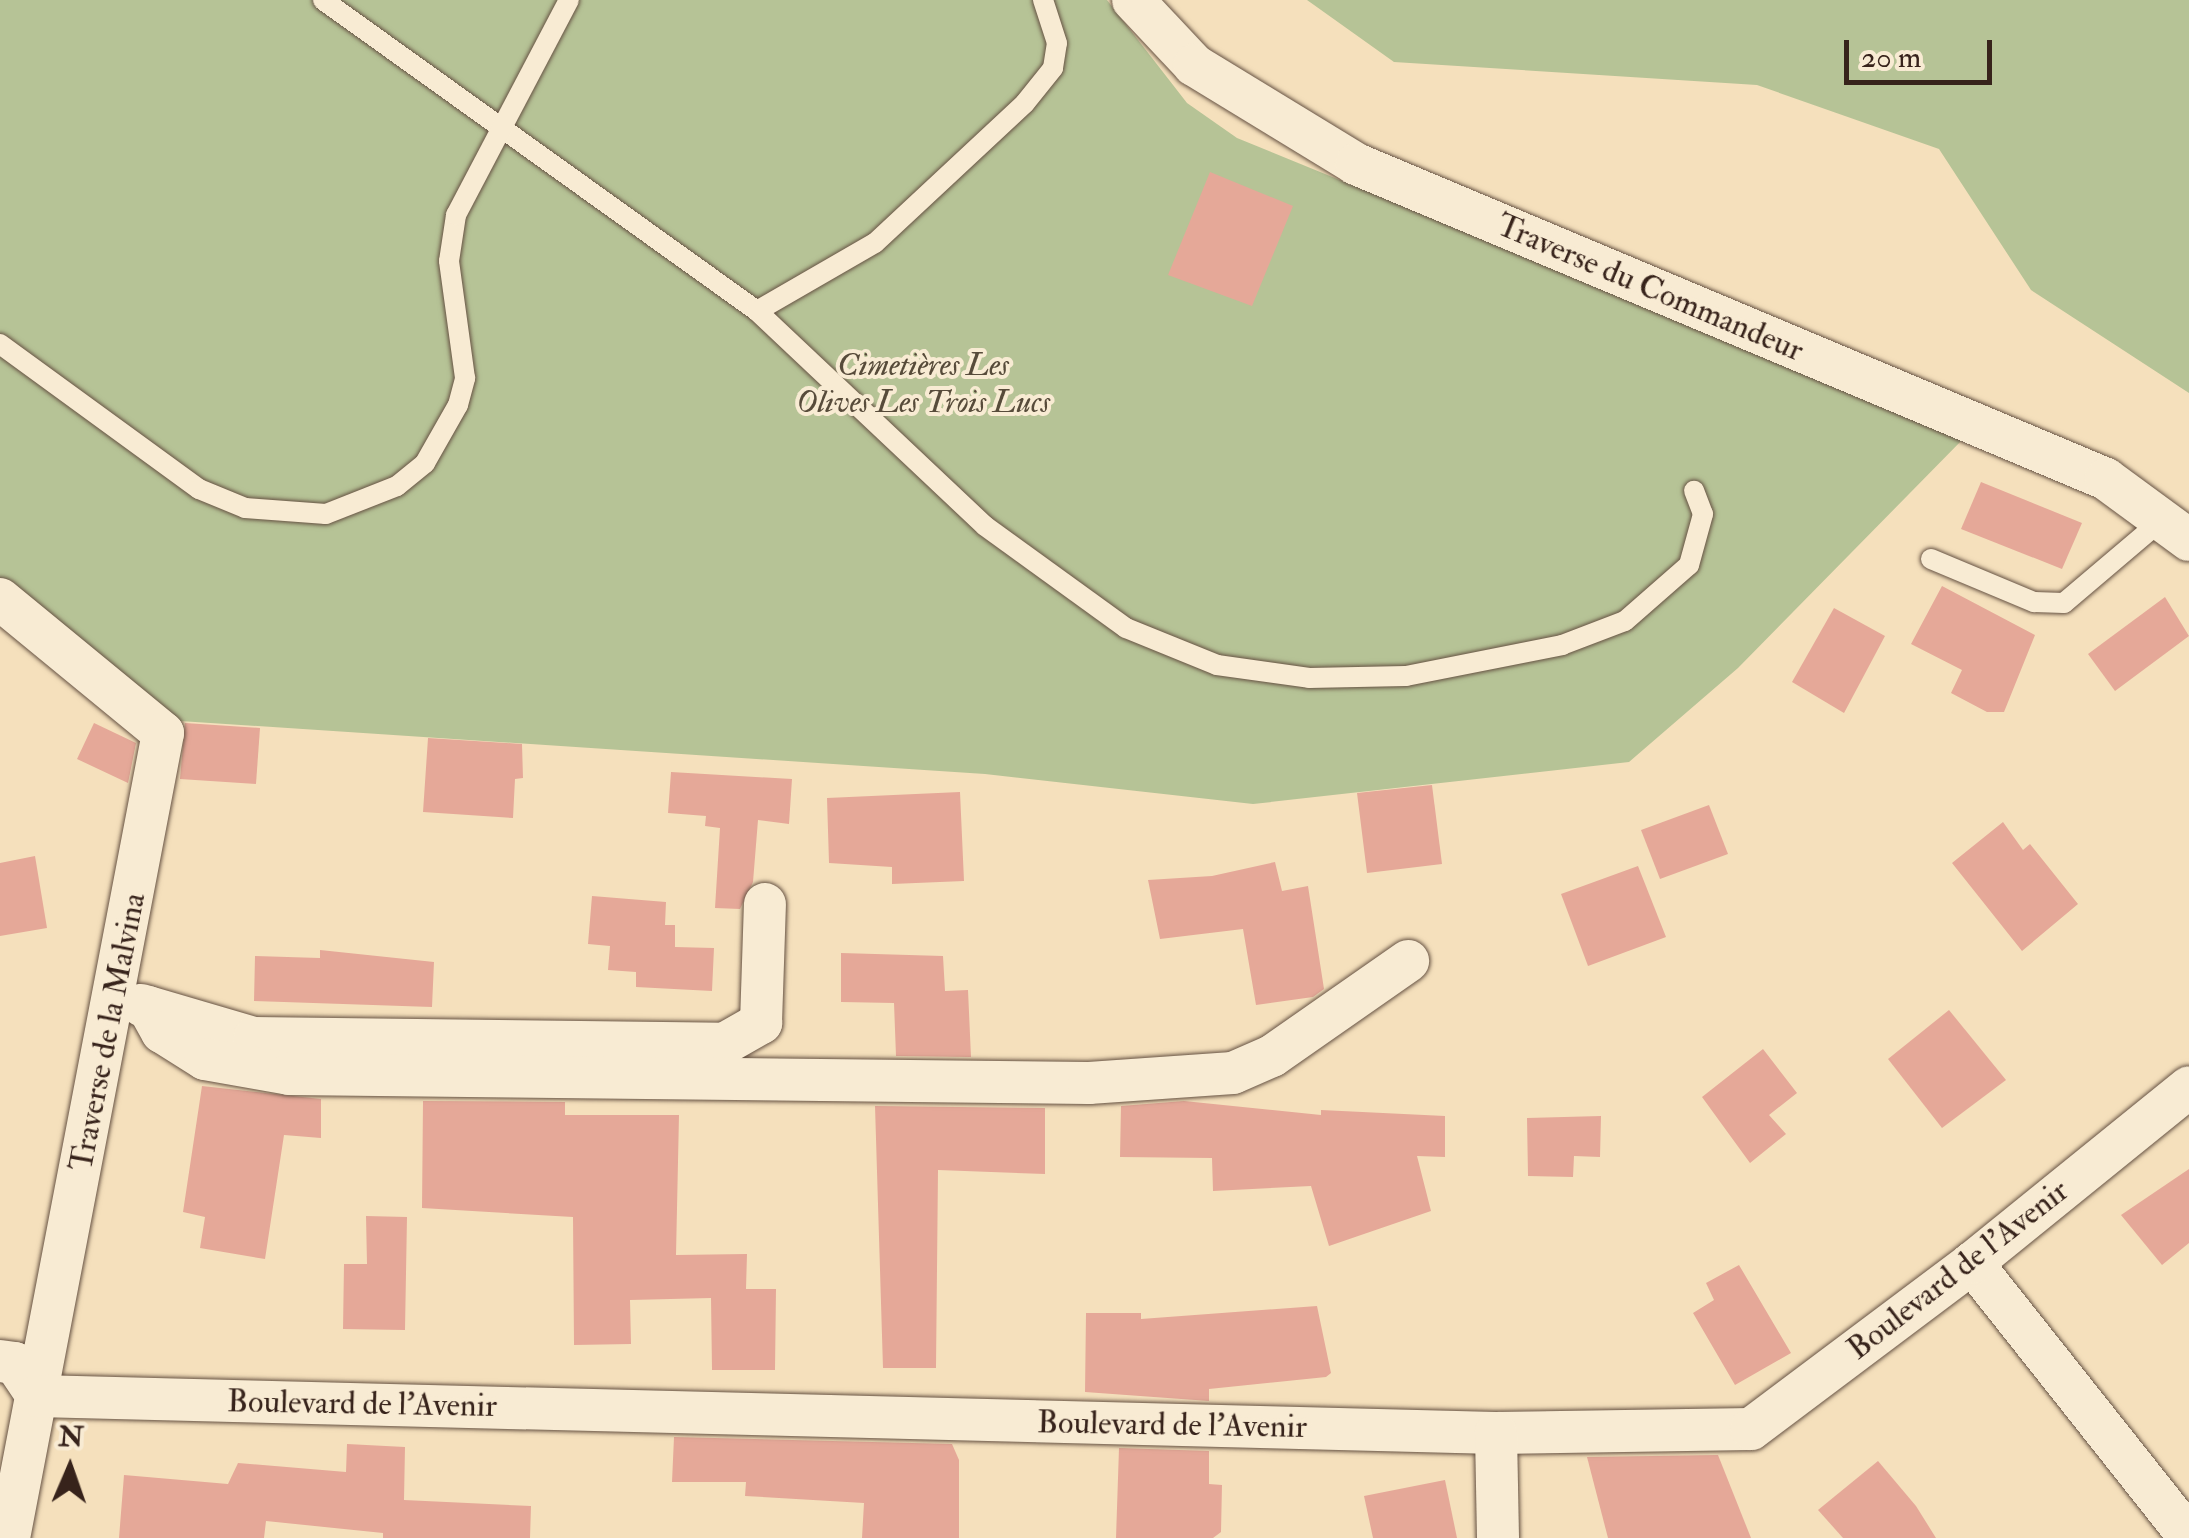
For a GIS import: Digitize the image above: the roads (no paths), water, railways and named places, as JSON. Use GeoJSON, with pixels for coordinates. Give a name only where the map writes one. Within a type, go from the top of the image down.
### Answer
{"type":"FeatureCollection","features":[{"type":"Feature","properties":{"kind":"street","name":"Traverse du Commandeur"},"geometry":{"type":"LineString","coordinates":[[1134,0],[1194,65],[1356,164],[2106,480],[2177,529]]}},
{"type":"Feature","properties":{"kind":"street","name":"Traverse de la Malvina"},"geometry":{"type":"LineString","coordinates":[[0,599],[164,734],[133,1002],[37,1396],[9,1538]]}},
{"type":"Feature","properties":{"kind":"street"},"geometry":{"type":"LineString","coordinates":[[133,1002],[254,1038],[724,1044],[761,1023],[765,904]]}},
{"type":"Feature","properties":{"kind":"street"},"geometry":{"type":"LineString","coordinates":[[133,1002],[162,1032],[205,1059],[288,1074],[1089,1082],[1232,1073],[1272,1056],[1408,961]]}},
{"type":"Feature","properties":{"kind":"street","name":"Boulevard de l'Avenir"},"geometry":{"type":"LineString","coordinates":[[37,1396],[1496,1433],[1751,1429],[1972,1263],[2189,1087]]}},
{"type":"Feature","properties":{"kind":"street"},"geometry":{"type":"LineString","coordinates":[[1972,1263],[2189,1537]]}},
{"type":"Feature","properties":{"kind":"street"},"geometry":{"type":"LineString","coordinates":[[0,1361],[15,1363],[37,1396]]}},
{"type":"Feature","properties":{"kind":"street"},"geometry":{"type":"LineString","coordinates":[[1496,1433],[1498,1538]]}},
{"type":"Feature","properties":{"kind":"lane"},"geometry":{"type":"LineString","coordinates":[[323,0],[757,311],[986,526],[1126,628],[1217,665],[1309,678],[1406,676],[1562,645],[1625,622],[1690,565],[1703,514],[1694,492]]}},
{"type":"Feature","properties":{"kind":"lane"},"geometry":{"type":"LineString","coordinates":[[0,344],[214,495],[281,514],[326,514],[365,502],[425,463],[458,406],[466,352],[449,243],[462,200],[569,0]]}},
{"type":"Feature","properties":{"kind":"lane"},"geometry":{"type":"LineString","coordinates":[[757,311],[875,243],[1026,103],[1052,68],[1057,43],[1043,0]]}},
{"type":"Feature","properties":{"kind":"lane"},"geometry":{"type":"LineString","coordinates":[[1931,559],[2034,602],[2064,603],[2177,529]]}},
{"type":"Feature","properties":{"kind":"park label","name":"Cimetières Les Olives Les Trois Lucs"},"geometry":{"type":"Point","coordinates":[923,384]}}]}
